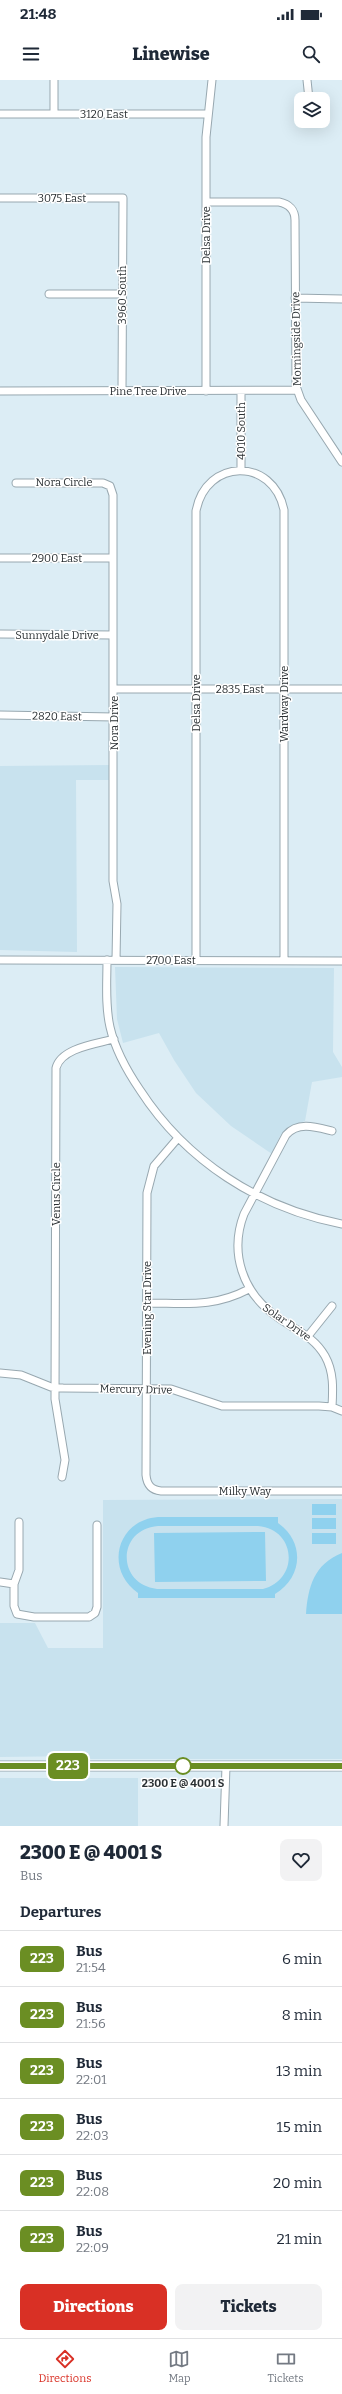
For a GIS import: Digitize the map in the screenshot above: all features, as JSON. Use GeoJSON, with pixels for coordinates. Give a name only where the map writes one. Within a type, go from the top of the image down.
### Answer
{"type":"FeatureCollection","features":[{"type":"Feature","properties":{"kind":"main road"},"geometry":{"type":"LineString","coordinates":[[0,1766],[342,1766]]}},
{"type":"Feature","properties":{"kind":"street"},"geometry":{"type":"LineString","coordinates":[[54,80],[54,114]]}},
{"type":"Feature","properties":{"kind":"street","name":"Delsa Drive"},"geometry":{"type":"LineString","coordinates":[[206,391],[207,114],[212,80]]}},
{"type":"Feature","properties":{"kind":"street"},"geometry":{"type":"LineString","coordinates":[[307,80],[308,92]]}},
{"type":"Feature","properties":{"kind":"street","name":"3120 East"},"geometry":{"type":"LineString","coordinates":[[0,114],[207,114]]}},
{"type":"Feature","properties":{"kind":"street","name":"3075 East"},"geometry":{"type":"LineString","coordinates":[[0,198],[123,198]]}},
{"type":"Feature","properties":{"kind":"street","name":"3960 South"},"geometry":{"type":"LineString","coordinates":[[122,391],[123,198]]}},
{"type":"Feature","properties":{"kind":"street","name":"Morningside Drive"},"geometry":{"type":"LineString","coordinates":[[206,202],[279,202],[289,206],[295,217],[297,390],[342,462]]}},
{"type":"Feature","properties":{"kind":"street"},"geometry":{"type":"LineString","coordinates":[[49,294],[122,294]]}},
{"type":"Feature","properties":{"kind":"street"},"geometry":{"type":"LineString","coordinates":[[295,298],[342,298]]}},
{"type":"Feature","properties":{"kind":"street","name":"Pine Tree Drive"},"geometry":{"type":"LineString","coordinates":[[0,391],[297,390]]}},
{"type":"Feature","properties":{"kind":"street","name":"4010 South"},"geometry":{"type":"LineString","coordinates":[[241,391],[241,470]]}},
{"type":"Feature","properties":{"kind":"street","name":"Delsa Drive"},"geometry":{"type":"LineString","coordinates":[[196,960],[197,505],[205,488],[214,480],[229,472],[241,470]]}},
{"type":"Feature","properties":{"kind":"street","name":"Wardway Drive"},"geometry":{"type":"LineString","coordinates":[[241,470],[253,473],[268,481],[277,491],[284,510],[284,961]]}},
{"type":"Feature","properties":{"kind":"street","name":"Nora Circle"},"geometry":{"type":"LineString","coordinates":[[16,483],[100,482],[110,486]]}},
{"type":"Feature","properties":{"kind":"street","name":"Nora Drive"},"geometry":{"type":"LineString","coordinates":[[110,486],[113,498],[113,881],[116,904],[116,960]]}},
{"type":"Feature","properties":{"kind":"street","name":"2900 East"},"geometry":{"type":"LineString","coordinates":[[0,558],[113,558]]}},
{"type":"Feature","properties":{"kind":"street","name":"Sunnydale Drive"},"geometry":{"type":"LineString","coordinates":[[0,634],[113,635]]}},
{"type":"Feature","properties":{"kind":"street","name":"2835 East"},"geometry":{"type":"LineString","coordinates":[[114,689],[196,688],[342,690]]}},
{"type":"Feature","properties":{"kind":"street","name":"2820 East"},"geometry":{"type":"LineString","coordinates":[[0,715],[114,717]]}},
{"type":"Feature","properties":{"kind":"street","name":"2700 East"},"geometry":{"type":"LineString","coordinates":[[0,960],[342,961]]}},
{"type":"Feature","properties":{"kind":"street"},"geometry":{"type":"LineString","coordinates":[[107,960],[107,1008],[114,1039],[135,1084],[151,1107],[178,1138],[220,1174],[254,1195],[297,1213],[342,1224]]}},
{"type":"Feature","properties":{"kind":"street","name":"Venus Circle"},"geometry":{"type":"LineString","coordinates":[[62,1477],[64,1460],[62,1432],[56,1406],[56,1068],[59,1060],[68,1054],[114,1039]]}},
{"type":"Feature","properties":{"kind":"street","name":"Solar Drive"},"geometry":{"type":"LineString","coordinates":[[332,1131],[306,1126],[290,1131],[282,1142],[242,1221],[238,1244],[240,1266],[249,1289],[270,1312],[308,1336],[322,1351],[331,1370],[333,1381],[332,1407]]}},
{"type":"Feature","properties":{"kind":"street","name":"Evening Star Drive"},"geometry":{"type":"LineString","coordinates":[[150,1487],[146,1475],[148,1185],[158,1159],[178,1138]]}},
{"type":"Feature","properties":{"kind":"street"},"geometry":{"type":"LineString","coordinates":[[147,1303],[214,1303],[231,1298],[249,1289]]}},
{"type":"Feature","properties":{"kind":"street"},"geometry":{"type":"LineString","coordinates":[[308,1336],[332,1306]]}},
{"type":"Feature","properties":{"kind":"street","name":"Mercury Drive"},"geometry":{"type":"LineString","coordinates":[[0,1374],[20,1375],[56,1388],[147,1388],[178,1390],[222,1406],[332,1407],[342,1411]]}},
{"type":"Feature","properties":{"kind":"street","name":"Milky Way"},"geometry":{"type":"LineString","coordinates":[[150,1487],[161,1491],[342,1491]]}},
{"type":"Feature","properties":{"kind":"street"},"geometry":{"type":"LineString","coordinates":[[19,1522],[19,1570],[14,1584],[15,1610],[22,1616],[83,1618],[93,1615],[97,1607],[97,1525]]}},
{"type":"Feature","properties":{"kind":"street"},"geometry":{"type":"LineString","coordinates":[[0,1582],[14,1584]]}},
{"type":"Feature","properties":{"kind":"street"},"geometry":{"type":"LineString","coordinates":[[224,1826],[226,1766]]}},
{"type":"Feature","properties":{"kind":"shaded area"},"geometry":{"type":"Polygon","coordinates":[[[110,765],[110,780],[76,780],[77,952],[0,950],[0,766],[110,765]]]}},
{"type":"Feature","properties":{"kind":"shaded area"},"geometry":{"type":"Polygon","coordinates":[[[115,967],[334,968],[333,1052],[342,1067],[342,1077],[312,1082],[305,1121],[287,1128],[280,1136],[272,1154],[231,1126],[196,1093],[174,1060],[159,1033],[123,1043],[117,1019],[115,967]]]}},
{"type":"Feature","properties":{"kind":"shaded area"},"geometry":{"type":"Polygon","coordinates":[[[342,1499],[342,1759],[91,1759],[83,1756],[0,1757],[0,1623],[35,1623],[48,1648],[103,1648],[103,1500],[342,1499]]]}},
{"type":"Feature","properties":{"kind":"shaded area"},"geometry":{"type":"Polygon","coordinates":[[[312,1504],[336,1504],[336,1515],[312,1515],[312,1504]]]}},
{"type":"Feature","properties":{"kind":"shaded area"},"geometry":{"type":"Polygon","coordinates":[[[158,1517],[278,1517],[278,1523],[287,1531],[293,1540],[296,1549],[297,1559],[295,1569],[291,1578],[284,1587],[275,1594],[275,1598],[138,1598],[138,1593],[127,1583],[121,1571],[119,1559],[120,1547],[125,1536],[133,1527],[144,1520],[158,1517]],[[158,1526],[145,1529],[135,1536],[129,1546],[127,1557],[128,1568],[134,1577],[144,1585],[157,1589],[263,1589],[275,1584],[283,1575],[288,1565],[289,1555],[286,1545],[280,1536],[271,1529],[258,1526],[158,1526]]]}},
{"type":"Feature","properties":{"kind":"shaded area"},"geometry":{"type":"Polygon","coordinates":[[[312,1518],[336,1518],[336,1529],[312,1529],[312,1518]]]}},
{"type":"Feature","properties":{"kind":"shaded area"},"geometry":{"type":"Polygon","coordinates":[[[265,1532],[266,1581],[155,1582],[154,1533],[265,1532]]]}},
{"type":"Feature","properties":{"kind":"shaded area"},"geometry":{"type":"Polygon","coordinates":[[[312,1533],[336,1533],[336,1544],[312,1544],[312,1533]]]}},
{"type":"Feature","properties":{"kind":"shaded area"},"geometry":{"type":"Polygon","coordinates":[[[342,1553],[342,1614],[306,1614],[314,1578],[325,1563],[342,1553]]]}},
{"type":"Feature","properties":{"kind":"shaded area"},"geometry":{"type":"Polygon","coordinates":[[[0,1778],[138,1778],[138,1826],[0,1826],[0,1778]]]}},
{"type":"Feature","properties":{"kind":"bus line","name":"223"},"geometry":{"type":"LineString","coordinates":[[0,1766],[342,1766]]}},
{"type":"Feature","properties":{"kind":"place","name":"2300 E @ 4001 S"},"geometry":{"type":"Point","coordinates":[183,1766]}}]}
